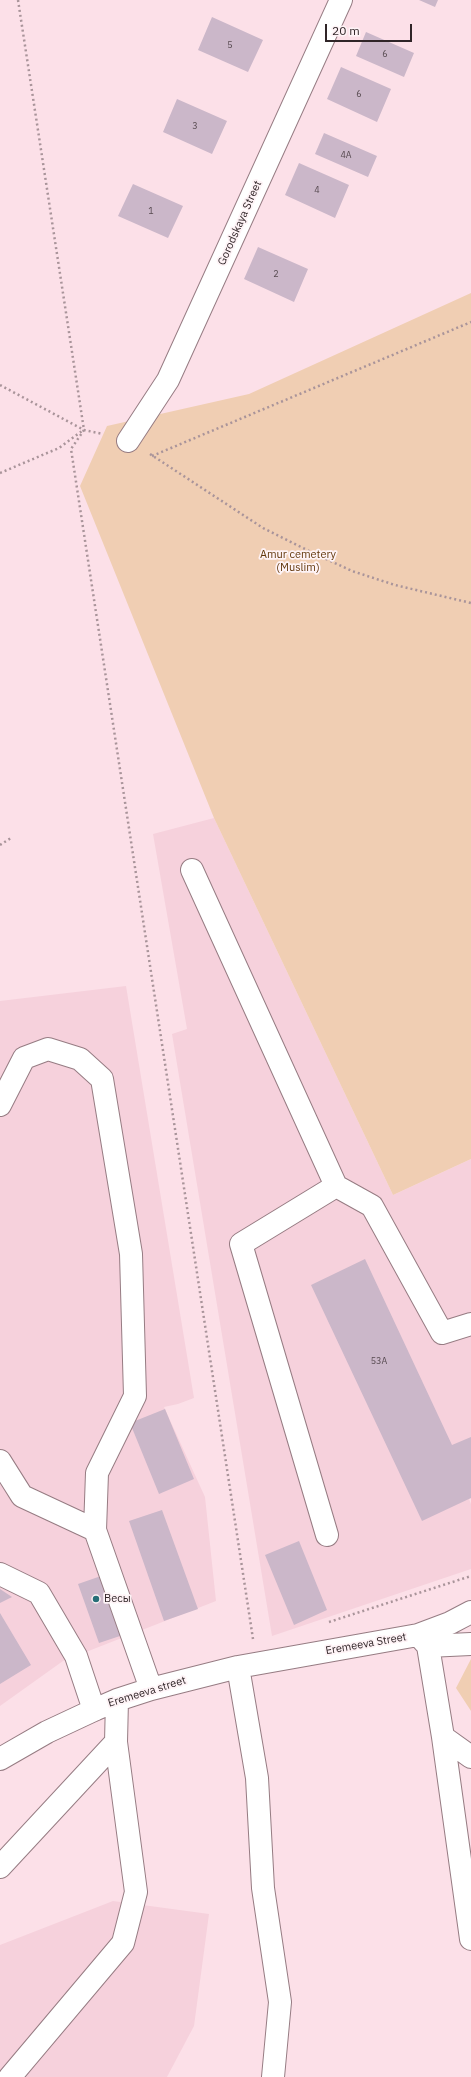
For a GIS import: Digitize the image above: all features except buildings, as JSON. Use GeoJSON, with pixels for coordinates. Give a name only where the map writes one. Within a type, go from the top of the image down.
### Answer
{"type":"FeatureCollection","features":[{"type":"Feature","properties":{"kind":"street","name":"Gorodskaya Street"},"geometry":{"type":"LineString","coordinates":[[128,441],[168,380],[341,0]]}},
{"type":"Feature","properties":{"kind":"street"},"geometry":{"type":"LineString","coordinates":[[192,870],[336,1186],[372,1206],[442,1333],[471,1324]]}},
{"type":"Feature","properties":{"kind":"street"},"geometry":{"type":"LineString","coordinates":[[0,1105],[24,1058],[48,1049],[80,1059],[102,1079],[131,1254],[135,1396],[97,1473],[95,1530],[151,1689]]}},
{"type":"Feature","properties":{"kind":"street"},"geometry":{"type":"LineString","coordinates":[[327,1535],[240,1244],[336,1186]]}},
{"type":"Feature","properties":{"kind":"street"},"geometry":{"type":"LineString","coordinates":[[0,1461],[22,1496],[95,1530]]}},
{"type":"Feature","properties":{"kind":"street"},"geometry":{"type":"LineString","coordinates":[[0,1574],[39,1593],[76,1656],[94,1710]]}},
{"type":"Feature","properties":{"kind":"street","name":"Eremeeva Street"},"geometry":{"type":"LineString","coordinates":[[238,1667],[423,1641],[450,1623],[471,1612]]}},
{"type":"Feature","properties":{"kind":"street"},"geometry":{"type":"LineString","coordinates":[[471,1644],[423,1641],[444,1737],[471,1939]]}},
{"type":"Feature","properties":{"kind":"street"},"geometry":{"type":"LineString","coordinates":[[238,1667],[257,1778],[263,1888],[280,2002],[273,2077]]}},
{"type":"Feature","properties":{"kind":"street","name":"Eremeeva street"},"geometry":{"type":"LineString","coordinates":[[0,1759],[46,1732],[117,1700],[151,1689],[238,1667]]}},
{"type":"Feature","properties":{"kind":"street"},"geometry":{"type":"LineString","coordinates":[[10,2077],[123,1943],[136,1892],[116,1742],[117,1700]]}},
{"type":"Feature","properties":{"kind":"street"},"geometry":{"type":"LineString","coordinates":[[444,1737],[471,1757]]}},
{"type":"Feature","properties":{"kind":"street"},"geometry":{"type":"LineString","coordinates":[[0,1867],[116,1742]]}},
{"type":"Feature","properties":{"kind":"path"},"geometry":{"type":"LineString","coordinates":[[18,0],[84,430],[71,450],[254,1647]]}},
{"type":"Feature","properties":{"kind":"path"},"geometry":{"type":"LineString","coordinates":[[152,456],[471,322]]}},
{"type":"Feature","properties":{"kind":"path"},"geometry":{"type":"LineString","coordinates":[[0,385],[84,430],[128,441],[263,528],[323,558],[352,571],[395,585],[471,604]]}},
{"type":"Feature","properties":{"kind":"path"},"geometry":{"type":"LineString","coordinates":[[0,473],[59,448],[84,430]]}},
{"type":"Feature","properties":{"kind":"path"},"geometry":{"type":"LineString","coordinates":[[0,845],[11,838]]}},
{"type":"Feature","properties":{"kind":"path"},"geometry":{"type":"LineString","coordinates":[[322,1625],[471,1576]]}},
{"type":"Feature","properties":{"kind":"shaded area"},"geometry":{"type":"Polygon","coordinates":[[[214,818],[393,1195],[471,1159],[471,1498],[469,1499],[471,1504],[471,1569],[272,1636],[172,1034],[187,1029],[153,834],[214,818]]]}},
{"type":"Feature","properties":{"kind":"shaded area"},"geometry":{"type":"Polygon","coordinates":[[[126,986],[194,1398],[164,1407],[205,1497],[216,1601],[63,1661],[0,1706],[0,1001],[126,986]]]}},
{"type":"Feature","properties":{"kind":"shaded area"},"geometry":{"type":"Polygon","coordinates":[[[113,1901],[209,1914],[194,2026],[167,2077],[0,2077],[0,1945],[113,1901]]]}},
{"type":"Feature","properties":{"kind":"green space","name":"Amur cemetery (Muslim)"},"geometry":{"type":"Polygon","coordinates":[[[471,293],[471,1159],[393,1195],[214,818],[80,486],[107,426],[249,394],[471,293]]]}},
{"type":"Feature","properties":{"kind":"green space"},"geometry":{"type":"Polygon","coordinates":[[[471,1659],[471,1711],[456,1688],[471,1659]]]}},
{"type":"Feature","properties":{"kind":"place","name":"Весы"},"geometry":{"type":"Point","coordinates":[96,1599]}}]}
